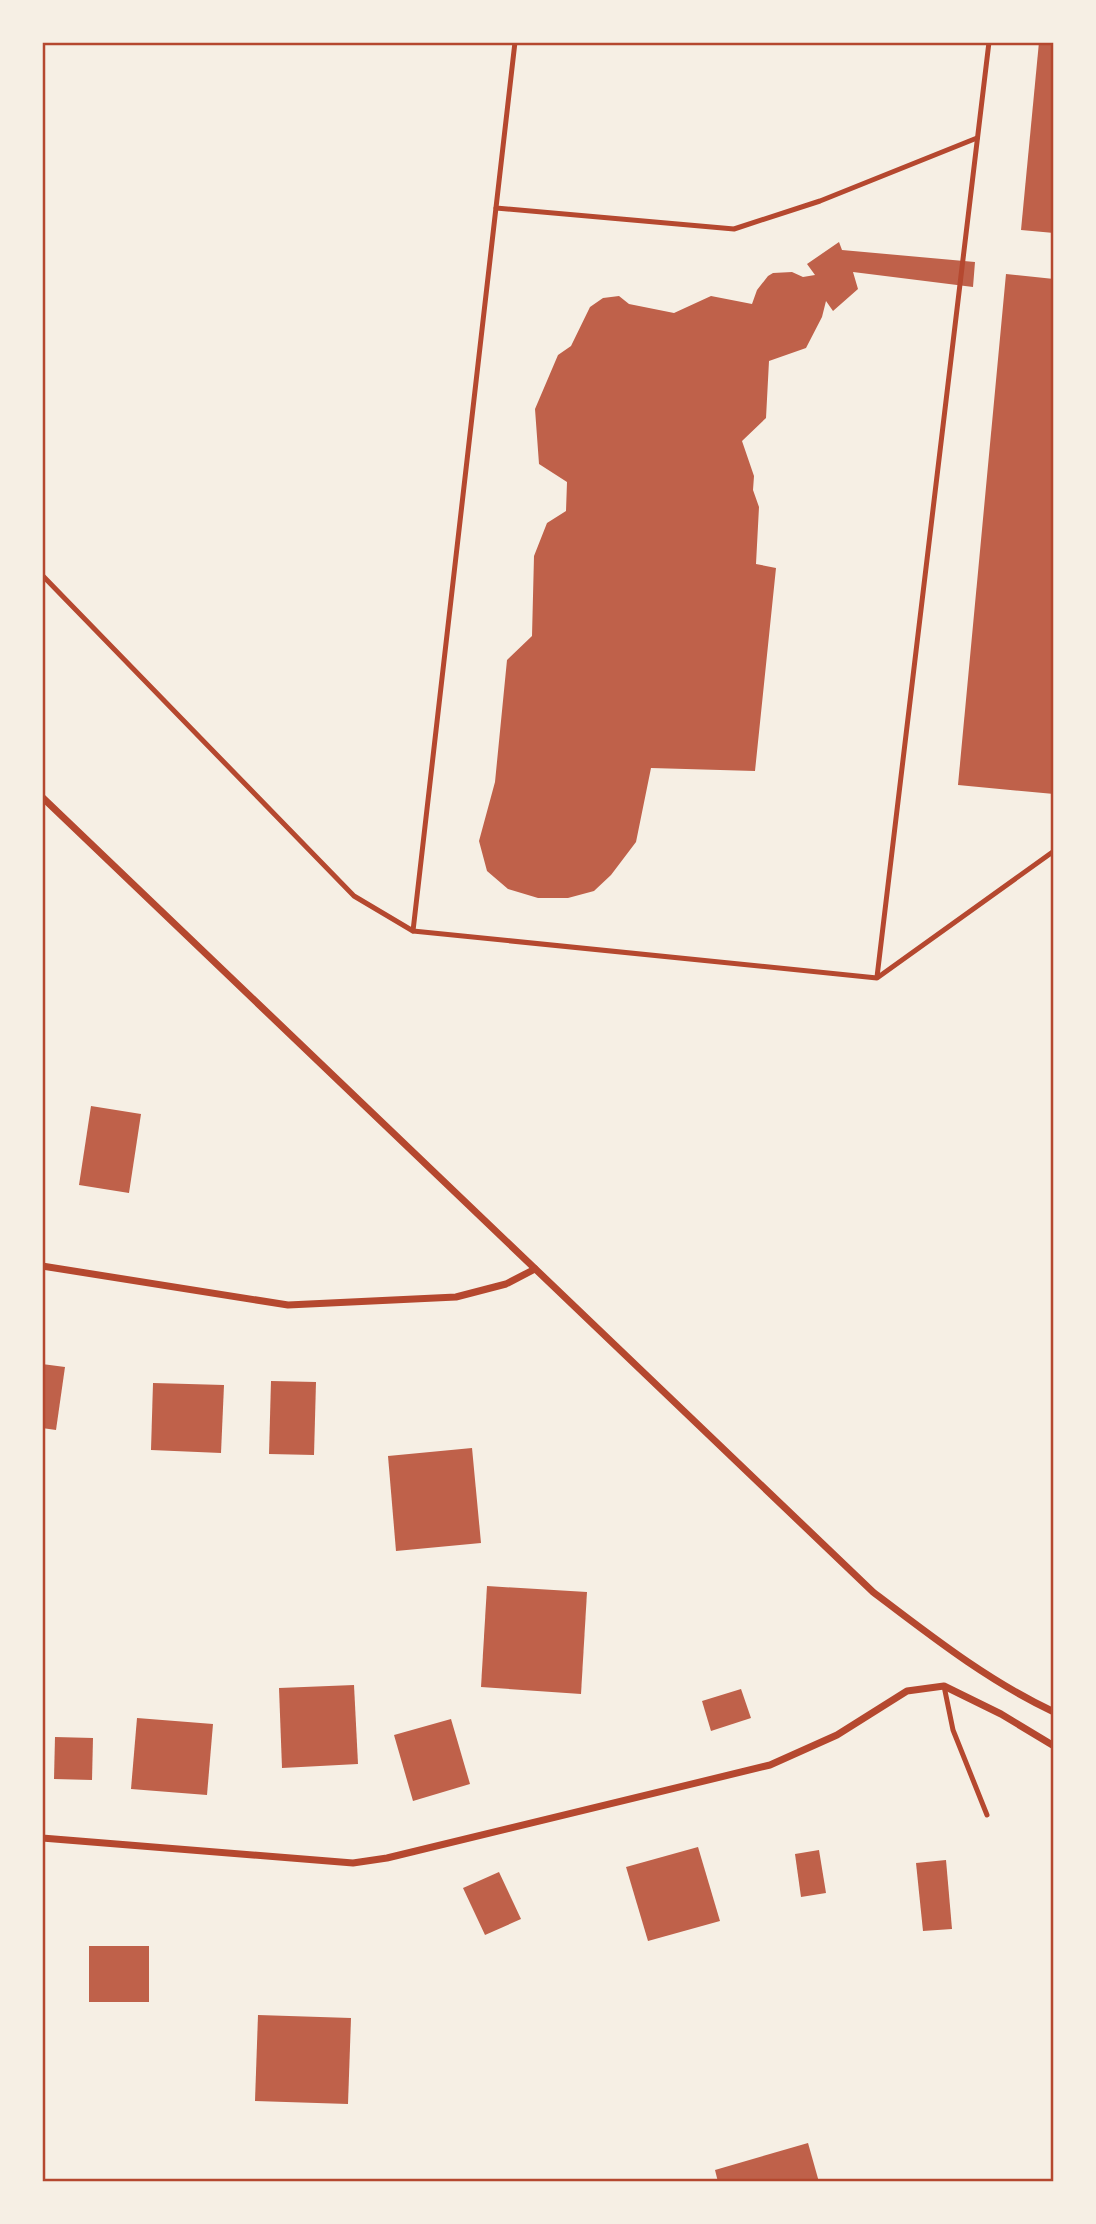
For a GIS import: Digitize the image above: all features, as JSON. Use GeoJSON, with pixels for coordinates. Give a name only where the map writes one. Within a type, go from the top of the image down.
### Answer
{"type":"FeatureCollection","features":[{"type":"Feature","properties":{"kind":"street"},"geometry":{"type":"LineString","coordinates":[[42,797],[873,1592],[950,1650],[1028,1700],[1054,1712]]}},
{"type":"Feature","properties":{"kind":"street"},"geometry":{"type":"LineString","coordinates":[[42,1266],[288,1305],[456,1297],[506,1284],[535,1269]]}},
{"type":"Feature","properties":{"kind":"street"},"geometry":{"type":"LineString","coordinates":[[42,1838],[353,1863],[387,1858],[770,1765],[837,1735],[907,1691],[944,1686],[1001,1714],[1054,1746]]}},
{"type":"Feature","properties":{"kind":"lane"},"geometry":{"type":"LineString","coordinates":[[413,931],[515,42]]}},
{"type":"Feature","properties":{"kind":"lane"},"geometry":{"type":"LineString","coordinates":[[877,978],[989,42]]}},
{"type":"Feature","properties":{"kind":"lane"},"geometry":{"type":"LineString","coordinates":[[496,208],[734,229],[820,201],[977,138]]}},
{"type":"Feature","properties":{"kind":"lane"},"geometry":{"type":"LineString","coordinates":[[42,575],[354,896],[413,931],[877,978],[1054,851]]}},
{"type":"Feature","properties":{"kind":"lane"},"geometry":{"type":"LineString","coordinates":[[944,1686],[953,1730],[987,1815]]}},
{"type":"Feature","properties":{"kind":"building"},"geometry":{"type":"Polygon","coordinates":[[[1039,42],[1054,42],[1054,233],[1021,230],[1039,42]]]}},
{"type":"Feature","properties":{"kind":"building"},"geometry":{"type":"Polygon","coordinates":[[[839,242],[842,250],[975,262],[973,287],[853,272],[858,289],[833,311],[826,301],[822,317],[806,348],[769,361],[766,418],[742,441],[754,476],[753,490],[759,507],[756,564],[776,568],[755,771],[651,768],[636,842],[611,875],[594,891],[568,898],[538,898],[508,889],[487,871],[479,841],[495,782],[507,660],[532,636],[534,556],[547,523],[566,511],[567,482],[539,464],[535,409],[558,355],[571,346],[590,307],[603,298],[619,296],[629,304],[674,313],[711,296],[752,304],[757,290],[768,276],[773,273],[792,272],[803,277],[815,275],[807,264],[839,242]]]}},
{"type":"Feature","properties":{"kind":"building"},"geometry":{"type":"Polygon","coordinates":[[[1006,274],[1054,279],[1054,794],[958,785],[1006,274]]]}},
{"type":"Feature","properties":{"kind":"building"},"geometry":{"type":"Polygon","coordinates":[[[91,1106],[141,1114],[129,1193],[79,1185],[91,1106]]]}},
{"type":"Feature","properties":{"kind":"building"},"geometry":{"type":"Polygon","coordinates":[[[42,1364],[65,1367],[56,1430],[42,1428],[42,1364]]]}},
{"type":"Feature","properties":{"kind":"building"},"geometry":{"type":"Polygon","coordinates":[[[271,1381],[316,1382],[314,1455],[269,1454],[271,1381]]]}},
{"type":"Feature","properties":{"kind":"building"},"geometry":{"type":"Polygon","coordinates":[[[153,1383],[224,1385],[221,1453],[151,1450],[153,1383]]]}},
{"type":"Feature","properties":{"kind":"building"},"geometry":{"type":"Polygon","coordinates":[[[472,1448],[481,1543],[396,1551],[388,1456],[472,1448]]]}},
{"type":"Feature","properties":{"kind":"building"},"geometry":{"type":"Polygon","coordinates":[[[487,1586],[587,1592],[581,1694],[481,1687],[487,1586]]]}},
{"type":"Feature","properties":{"kind":"building"},"geometry":{"type":"Polygon","coordinates":[[[354,1685],[358,1764],[282,1768],[279,1688],[354,1685]]]}},
{"type":"Feature","properties":{"kind":"building"},"geometry":{"type":"Polygon","coordinates":[[[741,1689],[751,1718],[711,1731],[702,1701],[741,1689]]]}},
{"type":"Feature","properties":{"kind":"building"},"geometry":{"type":"Polygon","coordinates":[[[137,1718],[213,1724],[207,1795],[131,1789],[137,1718]]]}},
{"type":"Feature","properties":{"kind":"building"},"geometry":{"type":"Polygon","coordinates":[[[451,1719],[470,1784],[413,1801],[394,1735],[451,1719]]]}},
{"type":"Feature","properties":{"kind":"building"},"geometry":{"type":"Polygon","coordinates":[[[55,1737],[93,1738],[92,1780],[54,1779],[55,1737]]]}},
{"type":"Feature","properties":{"kind":"building"},"geometry":{"type":"Polygon","coordinates":[[[698,1847],[720,1921],[648,1941],[626,1867],[698,1847]]]}},
{"type":"Feature","properties":{"kind":"building"},"geometry":{"type":"Polygon","coordinates":[[[819,1850],[826,1893],[801,1897],[795,1854],[819,1850]]]}},
{"type":"Feature","properties":{"kind":"building"},"geometry":{"type":"Polygon","coordinates":[[[946,1860],[952,1929],[923,1931],[916,1863],[946,1860]]]}},
{"type":"Feature","properties":{"kind":"building"},"geometry":{"type":"Polygon","coordinates":[[[499,1872],[521,1919],[485,1935],[463,1888],[499,1872]]]}},
{"type":"Feature","properties":{"kind":"building"},"geometry":{"type":"Polygon","coordinates":[[[89,1946],[149,1946],[149,2002],[89,2002],[89,1946]]]}},
{"type":"Feature","properties":{"kind":"building"},"geometry":{"type":"Polygon","coordinates":[[[258,2015],[351,2018],[348,2104],[255,2101],[258,2015]]]}},
{"type":"Feature","properties":{"kind":"building"},"geometry":{"type":"Polygon","coordinates":[[[808,2143],[819,2182],[718,2182],[715,2170],[808,2143]]]}}]}
